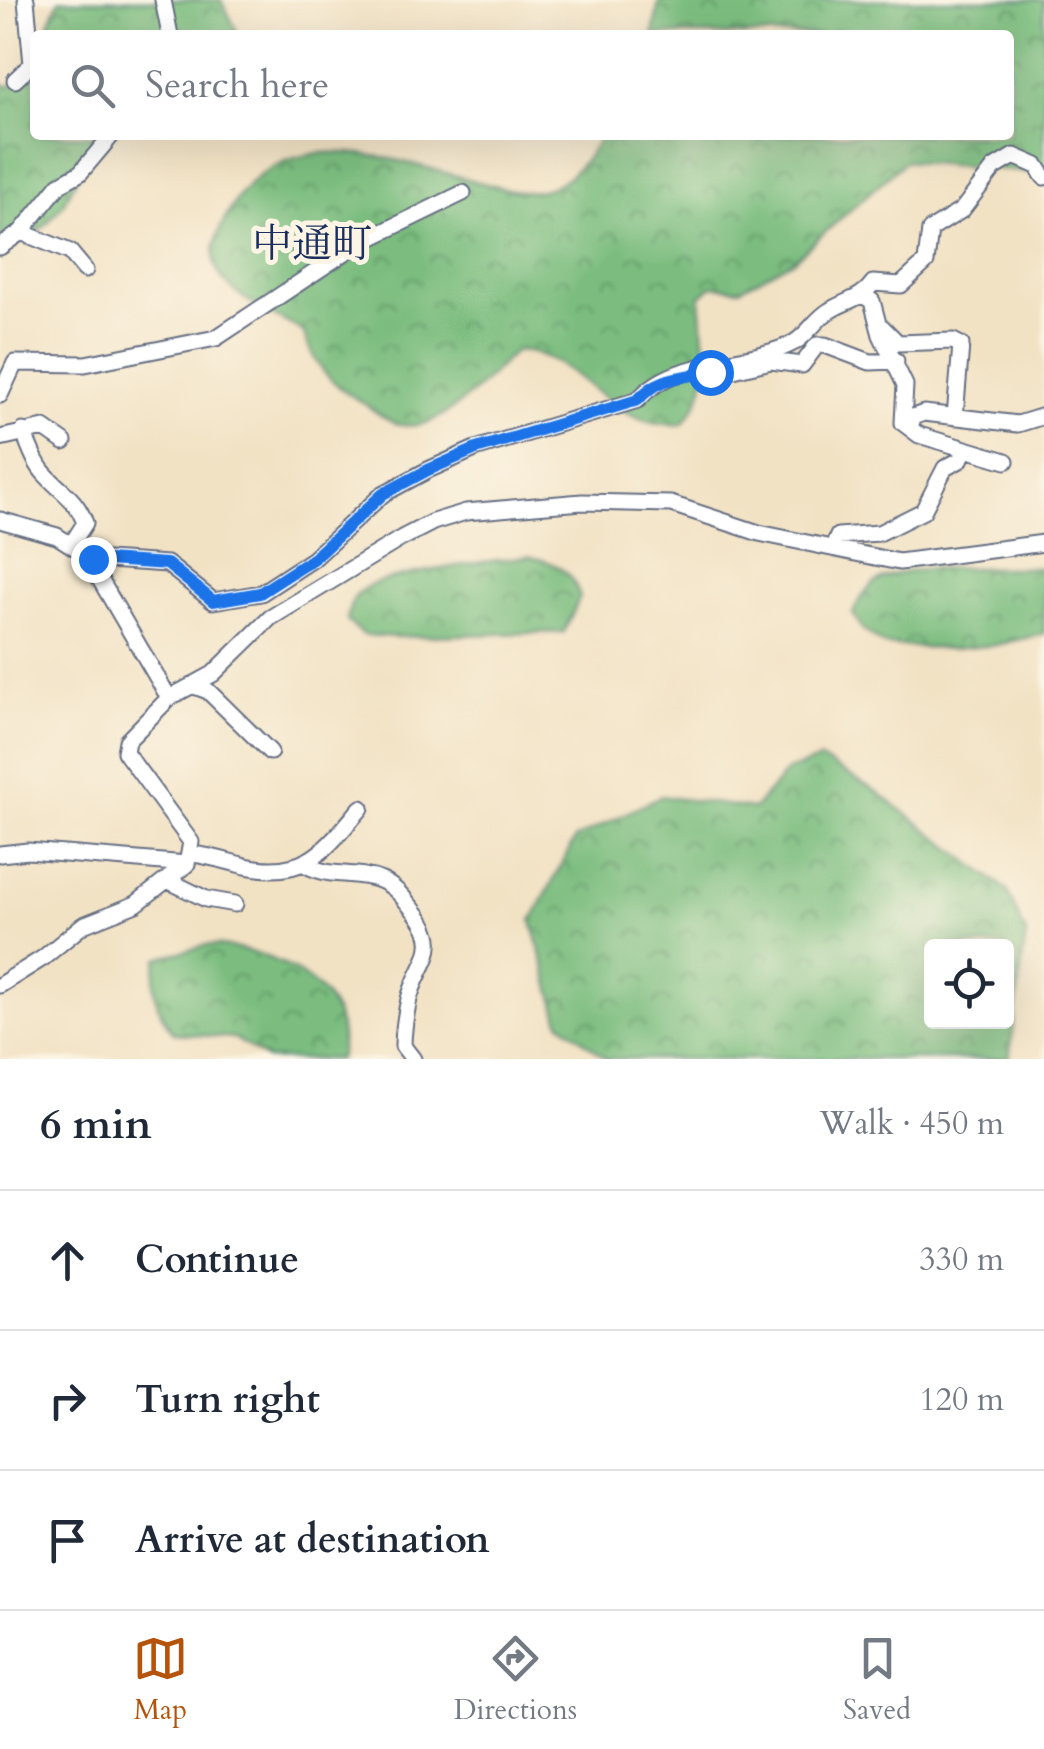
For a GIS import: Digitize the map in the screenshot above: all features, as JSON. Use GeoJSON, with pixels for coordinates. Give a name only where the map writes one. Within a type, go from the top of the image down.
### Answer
{"type":"FeatureCollection","features":[{"type":"Feature","properties":{"kind":"street"},"geometry":{"type":"LineString","coordinates":[[26,0],[30,43]]}},
{"type":"Feature","properties":{"kind":"street"},"geometry":{"type":"LineString","coordinates":[[164,0],[169,30]]}},
{"type":"Feature","properties":{"kind":"street"},"geometry":{"type":"LineString","coordinates":[[16,80],[30,66]]}},
{"type":"Feature","properties":{"kind":"street"},"geometry":{"type":"LineString","coordinates":[[0,247],[20,232],[60,184],[80,173],[108,140]]}},
{"type":"Feature","properties":{"kind":"street"},"geometry":{"type":"LineString","coordinates":[[0,520],[57,536],[93,559],[167,564],[213,601],[222,603],[260,593],[313,559],[383,494],[428,470],[476,449],[638,400],[651,385],[681,374],[797,341],[830,310],[864,296],[873,283],[901,285],[926,262],[930,230],[962,210],[994,168],[1014,156],[1036,166],[1044,177]]}},
{"type":"Feature","properties":{"kind":"street"},"geometry":{"type":"LineString","coordinates":[[0,395],[15,363],[85,364],[232,332],[256,308],[356,245],[463,193]]}},
{"type":"Feature","properties":{"kind":"street"},"geometry":{"type":"LineString","coordinates":[[20,232],[70,252],[85,270]]}},
{"type":"Feature","properties":{"kind":"street"},"geometry":{"type":"LineString","coordinates":[[864,296],[872,301],[882,326],[898,344],[953,341],[961,345],[955,417]]}},
{"type":"Feature","properties":{"kind":"street"},"geometry":{"type":"LineString","coordinates":[[882,326],[881,334],[905,385],[903,423],[920,435],[1006,461]]}},
{"type":"Feature","properties":{"kind":"street"},"geometry":{"type":"LineString","coordinates":[[681,374],[732,371],[771,360],[802,365],[818,345],[825,344],[870,362],[896,361]]}},
{"type":"Feature","properties":{"kind":"street"},"geometry":{"type":"LineString","coordinates":[[911,425],[913,417],[924,413],[975,422],[1001,418],[1018,424],[1044,416]]}},
{"type":"Feature","properties":{"kind":"street"},"geometry":{"type":"LineString","coordinates":[[0,438],[44,428],[64,442]]}},
{"type":"Feature","properties":{"kind":"street"},"geometry":{"type":"LineString","coordinates":[[24,431],[42,472],[76,500],[85,523],[70,545]]}},
{"type":"Feature","properties":{"kind":"street"},"geometry":{"type":"LineString","coordinates":[[833,547],[838,536],[879,532],[923,511],[944,468],[960,460],[964,451]]}},
{"type":"Feature","properties":{"kind":"street"},"geometry":{"type":"LineString","coordinates":[[0,985],[43,958],[83,925],[136,904],[189,859],[191,842],[124,752],[127,741],[169,698],[212,674],[270,618],[432,522],[466,512],[582,502],[671,504],[759,533],[899,562],[1044,544]]}},
{"type":"Feature","properties":{"kind":"street"},"geometry":{"type":"LineString","coordinates":[[93,559],[98,576],[169,698]]}},
{"type":"Feature","properties":{"kind":"street"},"geometry":{"type":"LineString","coordinates":[[192,684],[208,691],[270,752]]}},
{"type":"Feature","properties":{"kind":"street"},"geometry":{"type":"LineString","coordinates":[[306,865],[323,853],[361,808]]}},
{"type":"Feature","properties":{"kind":"street"},"geometry":{"type":"LineString","coordinates":[[0,854],[28,851],[189,859],[220,856],[245,866],[306,865],[322,874],[376,878],[388,884],[428,930],[430,958],[409,999],[403,1033],[403,1046],[413,1059]]}},
{"type":"Feature","properties":{"kind":"street"},"geometry":{"type":"LineString","coordinates":[[168,880],[206,898],[234,904]]}},
{"type":"Feature","properties":{"kind":"green space"},"geometry":{"type":"Polygon","coordinates":[[[59,0],[221,0],[236,30],[46,30],[59,0]]]}},
{"type":"Feature","properties":{"kind":"green space"},"geometry":{"type":"Polygon","coordinates":[[[659,0],[1044,0],[1044,173],[905,161],[794,260],[740,289],[712,286],[700,297],[704,380],[693,409],[682,424],[656,423],[634,416],[559,364],[516,350],[448,411],[416,425],[396,424],[331,380],[312,354],[303,331],[243,297],[217,270],[215,245],[232,207],[255,180],[282,163],[312,154],[377,156],[531,192],[566,179],[599,140],[1014,140],[1014,30],[654,30],[659,0]]]}},
{"type":"Feature","properties":{"kind":"green space"},"geometry":{"type":"Polygon","coordinates":[[[30,72],[30,140],[96,140],[63,204],[45,226],[0,254],[0,83],[9,87],[30,72]]]}},
{"type":"Feature","properties":{"kind":"green space"},"geometry":{"type":"Polygon","coordinates":[[[528,556],[561,569],[576,588],[580,597],[564,632],[398,637],[364,635],[347,621],[357,595],[377,583],[443,568],[528,556]]]}},
{"type":"Feature","properties":{"kind":"green space"},"geometry":{"type":"Polygon","coordinates":[[[933,568],[1044,568],[1044,634],[996,645],[953,649],[884,645],[863,630],[853,614],[867,590],[884,578],[933,568]]]}},
{"type":"Feature","properties":{"kind":"green space"},"geometry":{"type":"Polygon","coordinates":[[[821,759],[876,791],[1007,890],[1026,934],[1014,1022],[1014,939],[924,939],[924,1029],[1013,1029],[1009,1059],[607,1059],[560,1022],[532,921],[575,839],[661,796],[754,809],[787,771],[821,759]]]}},
{"type":"Feature","properties":{"kind":"green space"},"geometry":{"type":"Polygon","coordinates":[[[207,945],[230,947],[279,962],[321,991],[334,1010],[341,1033],[339,1059],[267,1059],[234,1038],[174,1033],[156,998],[158,958],[207,945]]]}},
{"type":"Feature","properties":{"kind":"district","name":"中通町"},"geometry":{"type":"Point","coordinates":[312,244]}},
{"type":"Feature","properties":{"kind":"route"},"geometry":{"type":"LineString","coordinates":[[93,559],[167,564],[213,601],[222,603],[260,593],[313,559],[383,494],[428,470],[476,449],[520,439],[547,426],[638,400],[651,385],[681,374],[710,372]]}}]}
